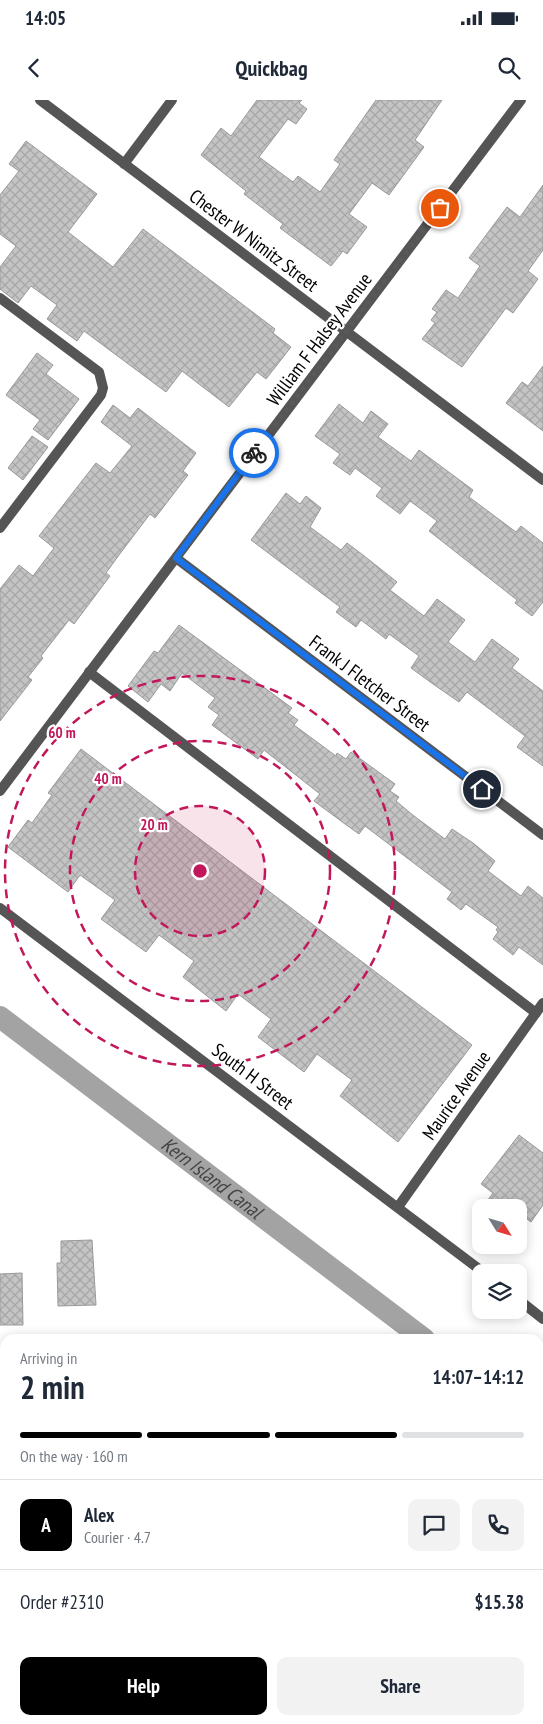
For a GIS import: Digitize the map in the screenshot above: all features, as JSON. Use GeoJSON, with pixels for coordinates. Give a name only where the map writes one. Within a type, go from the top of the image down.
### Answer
{"type":"FeatureCollection","features":[{"type":"Feature","properties":{"kind":"street","name":"Chester W Nimitz Street"},"geometry":{"type":"LineString","coordinates":[[40,100],[543,480]]}},
{"type":"Feature","properties":{"kind":"street"},"geometry":{"type":"LineString","coordinates":[[124,164],[172,100]]}},
{"type":"Feature","properties":{"kind":"street","name":"William F Halsey Avenue"},"geometry":{"type":"LineString","coordinates":[[0,791],[521,100]]}},
{"type":"Feature","properties":{"kind":"street"},"geometry":{"type":"LineString","coordinates":[[0,298],[98,372],[103,388],[101,395],[0,528]]}},
{"type":"Feature","properties":{"kind":"street","name":"Frank J Fletcher Street"},"geometry":{"type":"LineString","coordinates":[[176,558],[543,835]]}},
{"type":"Feature","properties":{"kind":"street"},"geometry":{"type":"LineString","coordinates":[[89,672],[536,1013]]}},
{"type":"Feature","properties":{"kind":"street","name":"South H Street"},"geometry":{"type":"LineString","coordinates":[[0,908],[473,1264]]}},
{"type":"Feature","properties":{"kind":"street","name":"Maurice Avenue"},"geometry":{"type":"LineString","coordinates":[[398,1206],[543,1003]]}},
{"type":"Feature","properties":{"kind":"street"},"geometry":{"type":"LineString","coordinates":[[527,1306],[543,1319]]}},
{"type":"Feature","properties":{"kind":"building"},"geometry":{"type":"Polygon","coordinates":[[[257,100],[302,100],[299,103],[307,109],[296,124],[288,119],[259,157],[293,182],[298,176],[320,192],[340,164],[334,160],[376,100],[442,100],[415,140],[424,147],[389,195],[372,183],[349,214],[367,227],[347,254],[343,251],[331,266],[280,228],[283,224],[244,194],[246,191],[201,155],[221,128],[231,136],[257,100]]]}},
{"type":"Feature","properties":{"kind":"building"},"geometry":{"type":"Polygon","coordinates":[[[26,141],[97,194],[68,232],[113,267],[143,229],[275,329],[273,333],[291,347],[266,379],[257,372],[229,407],[182,371],[166,392],[84,331],[77,341],[47,319],[57,305],[31,286],[18,303],[0,289],[0,267],[16,246],[0,234],[0,195],[19,171],[9,164],[26,141]]]}},
{"type":"Feature","properties":{"kind":"building"},"geometry":{"type":"Polygon","coordinates":[[[543,185],[543,250],[528,271],[538,279],[513,313],[506,308],[462,367],[422,339],[435,323],[431,320],[437,312],[432,309],[446,290],[458,298],[480,266],[469,258],[507,207],[520,217],[543,185]]]}},
{"type":"Feature","properties":{"kind":"building"},"geometry":{"type":"Polygon","coordinates":[[[37,353],[53,365],[46,374],[79,399],[48,440],[33,429],[40,420],[6,395],[37,353]]]}},
{"type":"Feature","properties":{"kind":"building"},"geometry":{"type":"Polygon","coordinates":[[[543,366],[543,431],[506,403],[522,382],[528,386],[543,366]]]}},
{"type":"Feature","properties":{"kind":"building"},"geometry":{"type":"Polygon","coordinates":[[[339,404],[363,423],[371,411],[388,424],[378,437],[411,461],[419,450],[473,490],[469,497],[516,532],[521,526],[543,543],[543,602],[532,616],[515,603],[517,600],[429,531],[437,521],[410,501],[400,514],[376,496],[382,488],[355,468],[350,475],[333,463],[340,454],[315,436],[339,404]]]}},
{"type":"Feature","properties":{"kind":"building"},"geometry":{"type":"Polygon","coordinates":[[[113,405],[130,418],[138,408],[196,453],[183,471],[188,475],[155,518],[150,514],[106,573],[110,576],[74,624],[69,620],[41,656],[43,658],[28,677],[32,680],[0,721],[0,589],[19,565],[33,576],[54,548],[39,536],[96,463],[110,473],[132,446],[101,422],[113,405]]]}},
{"type":"Feature","properties":{"kind":"building"},"geometry":{"type":"Polygon","coordinates":[[[32,436],[48,447],[23,480],[8,468],[32,436]]]}},
{"type":"Feature","properties":{"kind":"building"},"geometry":{"type":"Polygon","coordinates":[[[286,493],[300,504],[306,496],[321,508],[310,527],[341,550],[347,543],[363,555],[397,582],[390,590],[424,616],[437,599],[465,620],[448,642],[475,662],[492,639],[519,659],[512,668],[543,691],[543,766],[517,747],[525,736],[467,692],[459,702],[433,684],[411,668],[419,656],[389,634],[386,639],[361,620],[356,627],[336,612],[340,607],[251,540],[286,493]]]}},
{"type":"Feature","properties":{"kind":"building"},"geometry":{"type":"Polygon","coordinates":[[[179,625],[292,708],[288,713],[298,720],[294,725],[336,756],[337,753],[346,759],[351,752],[395,784],[390,791],[399,797],[396,801],[414,816],[445,839],[452,829],[473,843],[495,861],[488,871],[521,896],[528,886],[543,898],[543,965],[519,947],[513,955],[493,939],[498,932],[496,930],[498,927],[466,904],[461,910],[447,899],[452,892],[365,826],[359,834],[314,801],[320,794],[264,750],[258,759],[212,725],[219,715],[208,707],[215,698],[182,673],[170,691],[161,684],[148,702],[128,686],[154,651],[158,653],[179,625]]]}},
{"type":"Feature","properties":{"kind":"building"},"geometry":{"type":"Polygon","coordinates":[[[81,749],[472,1045],[398,1142],[340,1096],[352,1080],[317,1054],[304,1072],[258,1037],[271,1019],[238,994],[226,1011],[183,977],[194,961],[159,935],[146,952],[101,919],[115,900],[80,875],[68,892],[8,847],[28,820],[32,823],[52,795],[48,793],[81,749]]]}},
{"type":"Feature","properties":{"kind":"building"},"geometry":{"type":"Polygon","coordinates":[[[519,1135],[543,1153],[543,1205],[531,1222],[528,1220],[528,1199],[489,1199],[493,1193],[481,1184],[519,1135]]]}},
{"type":"Feature","properties":{"kind":"building"},"geometry":{"type":"Polygon","coordinates":[[[92,1240],[96,1305],[58,1306],[57,1263],[61,1263],[61,1241],[92,1240]]]}},
{"type":"Feature","properties":{"kind":"building"},"geometry":{"type":"Polygon","coordinates":[[[22,1273],[23,1325],[0,1325],[0,1274],[22,1273]]]}},
{"type":"Feature","properties":{"kind":"waterway","name":"Kern Island Canal"},"geometry":{"type":"LineString","coordinates":[[0,1017],[417,1334]]}},
{"type":"Feature","properties":{"kind":"way so far"},"geometry":{"type":"LineString","coordinates":[[254,453],[440,208]]}},
{"type":"Feature","properties":{"kind":"route"},"geometry":{"type":"LineString","coordinates":[[254,453],[176,558],[482,789]]}}]}
